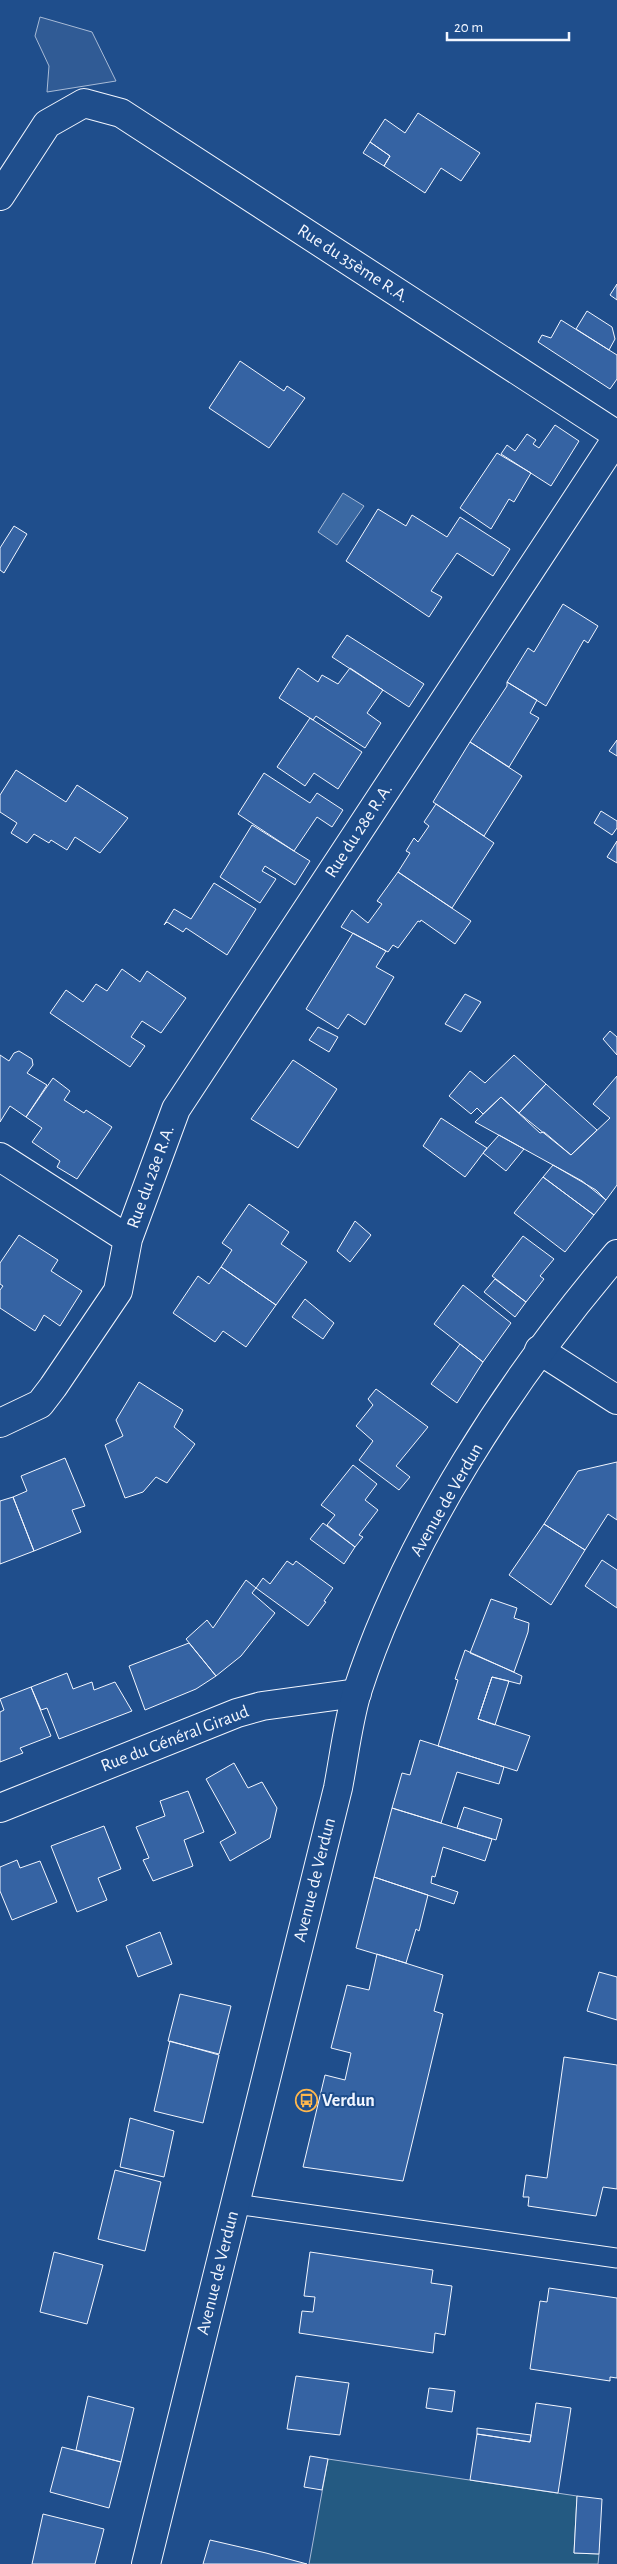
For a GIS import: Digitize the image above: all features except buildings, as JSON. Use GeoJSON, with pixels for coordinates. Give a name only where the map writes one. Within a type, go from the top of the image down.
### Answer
{"type":"FeatureCollection","features":[{"type":"Feature","properties":{"kind":"street","name":"Rue du 35ème R.A."},"geometry":{"type":"LineString","coordinates":[[0,196],[47,124],[84,104],[121,113],[617,436]]}},
{"type":"Feature","properties":{"kind":"street","name":"Rue du 28e R.A."},"geometry":{"type":"LineString","coordinates":[[3,1416],[40,1404],[53,1388],[118,1291],[128,1239],[176,1110],[617,436]]}},
{"type":"Feature","properties":{"kind":"street","name":"Rue du 28e R.A."},"geometry":{"type":"LineString","coordinates":[[0,1157],[128,1239]]}},
{"type":"Feature","properties":{"kind":"street","name":"Avenue de Verdun"},"geometry":{"type":"LineString","coordinates":[[146,2564],[338,1788],[357,1693],[388,1606],[448,1493],[539,1350],[617,1254]]}},
{"type":"Feature","properties":{"kind":"street"},"geometry":{"type":"LineString","coordinates":[[539,1350],[617,1400]]}},
{"type":"Feature","properties":{"kind":"street","name":"Rue du Général Giraud"},"geometry":{"type":"LineString","coordinates":[[0,1808],[237,1713],[262,1706],[357,1693]]}},
{"type":"Feature","properties":{"kind":"lane"},"geometry":{"type":"LineString","coordinates":[[235,2204],[617,2258]]}},
{"type":"Feature","properties":{"kind":"shaded area"},"geometry":{"type":"Polygon","coordinates":[[[40,17],[92,32],[116,81],[47,92],[49,66],[35,36],[40,17]]]}},
{"type":"Feature","properties":{"kind":"shaded area"},"geometry":{"type":"Polygon","coordinates":[[[343,493],[364,506],[337,545],[318,532],[343,493]]]}},
{"type":"Feature","properties":{"kind":"shaded area"},"geometry":{"type":"Polygon","coordinates":[[[328,2459],[577,2496],[574,2553],[599,2554],[598,2564],[309,2564],[328,2459]]]}},
{"type":"Feature","properties":{"kind":"place","name":"Verdun"},"geometry":{"type":"Point","coordinates":[306,2101]}}]}
